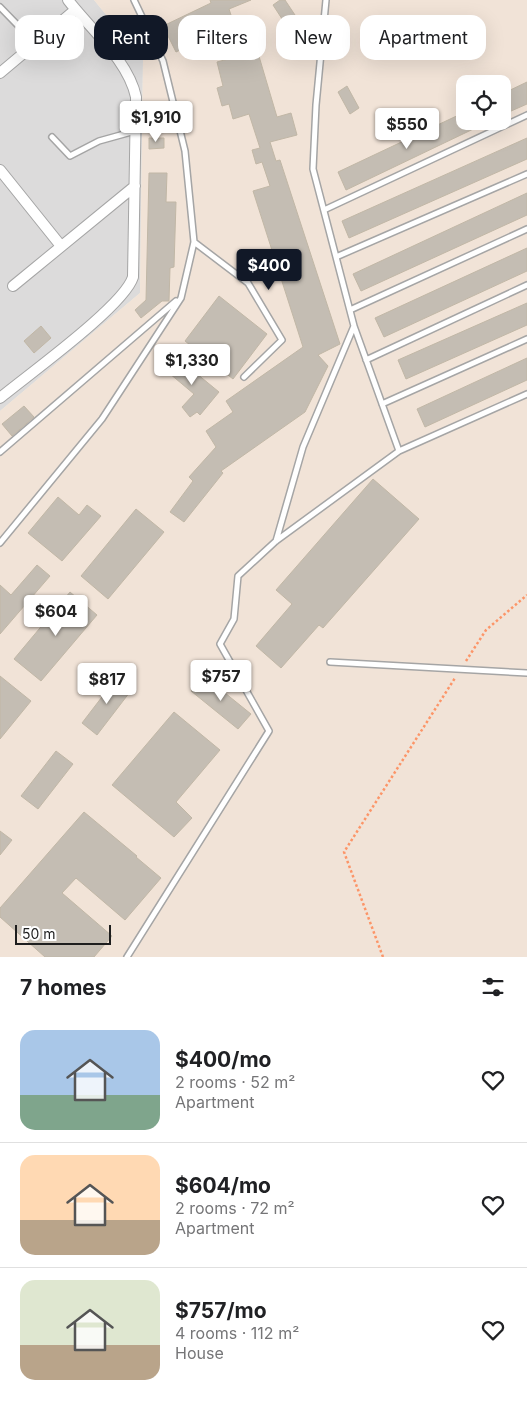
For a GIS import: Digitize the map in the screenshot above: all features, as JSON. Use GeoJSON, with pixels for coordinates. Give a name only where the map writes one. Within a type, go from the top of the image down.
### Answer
{"type":"FeatureCollection","features":[{"type":"Feature","properties":{"kind":"street"},"geometry":{"type":"LineString","coordinates":[[0,398],[115,304],[130,285],[133,276],[136,97],[130,78],[68,0]]}},
{"type":"Feature","properties":{"kind":"street"},"geometry":{"type":"LineString","coordinates":[[69,15],[75,10]]}},
{"type":"Feature","properties":{"kind":"street"},"geometry":{"type":"LineString","coordinates":[[0,73],[16,60]]}},
{"type":"Feature","properties":{"kind":"street"},"geometry":{"type":"LineString","coordinates":[[0,170],[61,246]]}},
{"type":"Feature","properties":{"kind":"street"},"geometry":{"type":"LineString","coordinates":[[13,286],[135,186]]}},
{"type":"Feature","properties":{"kind":"lane"},"geometry":{"type":"LineString","coordinates":[[0,543],[102,419],[181,298],[194,242],[185,151],[163,60],[134,0]]}},
{"type":"Feature","properties":{"kind":"lane"},"geometry":{"type":"LineString","coordinates":[[326,0],[316,106],[313,169],[354,326],[399,451]]}},
{"type":"Feature","properties":{"kind":"lane"},"geometry":{"type":"LineString","coordinates":[[0,7],[15,23]]}},
{"type":"Feature","properties":{"kind":"lane"},"geometry":{"type":"LineString","coordinates":[[324,210],[527,115]]}},
{"type":"Feature","properties":{"kind":"lane"},"geometry":{"type":"LineString","coordinates":[[52,136],[70,156],[99,141],[135,131]]}},
{"type":"Feature","properties":{"kind":"lane"},"geometry":{"type":"LineString","coordinates":[[336,257],[527,174]]}},
{"type":"Feature","properties":{"kind":"lane"},"geometry":{"type":"LineString","coordinates":[[350,310],[527,229]]}},
{"type":"Feature","properties":{"kind":"lane"},"geometry":{"type":"LineString","coordinates":[[194,242],[248,283],[282,340],[244,377]]}},
{"type":"Feature","properties":{"kind":"lane"},"geometry":{"type":"LineString","coordinates":[[366,360],[527,285]]}},
{"type":"Feature","properties":{"kind":"lane"},"geometry":{"type":"LineString","coordinates":[[0,452],[181,298]]}},
{"type":"Feature","properties":{"kind":"lane"},"geometry":{"type":"LineString","coordinates":[[276,541],[303,447],[354,326]]}},
{"type":"Feature","properties":{"kind":"lane"},"geometry":{"type":"LineString","coordinates":[[382,404],[527,339]]}},
{"type":"Feature","properties":{"kind":"lane"},"geometry":{"type":"LineString","coordinates":[[127,957],[269,731],[220,644],[234,619],[238,576],[276,541],[399,451],[527,394]]}},
{"type":"Feature","properties":{"kind":"lane"},"geometry":{"type":"LineString","coordinates":[[330,662],[527,673]]}},
{"type":"Feature","properties":{"kind":"path"},"geometry":{"type":"LineString","coordinates":[[383,957],[344,852],[486,630],[527,595]]}},
{"type":"Feature","properties":{"kind":"shaded area"},"geometry":{"type":"Polygon","coordinates":[[[0,0],[94,0],[106,15],[94,15],[94,60],[143,60],[140,293],[0,411],[0,0]]]}},
{"type":"Feature","properties":{"kind":"shaded area"},"geometry":{"type":"Polygon","coordinates":[[[94,0],[527,0],[527,957],[0,957],[0,411],[140,293],[143,60],[168,60],[168,15],[106,15],[94,0]]]}},
{"type":"Feature","properties":{"kind":"building"},"geometry":{"type":"Polygon","coordinates":[[[210,0],[251,0],[229,9],[231,15],[186,15],[211,3],[210,0]]]}},
{"type":"Feature","properties":{"kind":"building"},"geometry":{"type":"Polygon","coordinates":[[[280,0],[285,0],[295,15],[280,15],[273,5],[280,0]]]}},
{"type":"Feature","properties":{"kind":"building"},"geometry":{"type":"Polygon","coordinates":[[[178,19],[178,51],[176,52],[168,36],[168,24],[178,19]]]}},
{"type":"Feature","properties":{"kind":"building"},"geometry":{"type":"Polygon","coordinates":[[[224,60],[260,60],[277,117],[291,113],[297,135],[270,142],[276,161],[280,160],[340,344],[318,355],[328,366],[305,412],[221,471],[223,473],[184,522],[170,512],[193,481],[189,477],[216,447],[206,431],[233,412],[226,401],[303,347],[253,191],[270,186],[262,162],[256,164],[252,150],[260,148],[249,114],[233,119],[229,104],[222,106],[217,88],[223,86],[217,62],[224,60]]]}},
{"type":"Feature","properties":{"kind":"building"},"geometry":{"type":"Polygon","coordinates":[[[527,82],[527,104],[511,111],[511,90],[527,82]]]}},
{"type":"Feature","properties":{"kind":"building"},"geometry":{"type":"Polygon","coordinates":[[[347,86],[359,108],[350,114],[338,92],[347,86]]]}},
{"type":"Feature","properties":{"kind":"building"},"geometry":{"type":"Polygon","coordinates":[[[456,116],[456,130],[471,130],[346,190],[338,172],[456,116]]]}},
{"type":"Feature","properties":{"kind":"building"},"geometry":{"type":"Polygon","coordinates":[[[149,138],[164,138],[164,148],[149,149],[149,138]]]}},
{"type":"Feature","properties":{"kind":"building"},"geometry":{"type":"Polygon","coordinates":[[[527,138],[527,159],[349,238],[342,221],[527,138]]]}},
{"type":"Feature","properties":{"kind":"building"},"geometry":{"type":"Polygon","coordinates":[[[149,173],[167,173],[166,202],[176,202],[174,267],[170,268],[169,301],[162,301],[141,318],[135,310],[146,300],[149,173]]]}},
{"type":"Feature","properties":{"kind":"building"},"geometry":{"type":"Polygon","coordinates":[[[527,193],[527,215],[361,291],[353,274],[527,193]]]}},
{"type":"Feature","properties":{"kind":"building"},"geometry":{"type":"Polygon","coordinates":[[[527,248],[527,271],[384,337],[375,318],[527,248]]]}},
{"type":"Feature","properties":{"kind":"building"},"geometry":{"type":"Polygon","coordinates":[[[219,296],[267,334],[233,379],[185,341],[219,296]]]}},
{"type":"Feature","properties":{"kind":"building"},"geometry":{"type":"Polygon","coordinates":[[[527,303],[527,325],[406,379],[398,360],[527,303]]]}},
{"type":"Feature","properties":{"kind":"building"},"geometry":{"type":"Polygon","coordinates":[[[41,326],[51,338],[34,353],[24,341],[41,326]]]}},
{"type":"Feature","properties":{"kind":"building"},"geometry":{"type":"Polygon","coordinates":[[[174,355],[219,392],[200,415],[197,412],[190,417],[182,407],[194,394],[163,368],[174,355]]]}},
{"type":"Feature","properties":{"kind":"building"},"geometry":{"type":"Polygon","coordinates":[[[527,358],[527,380],[425,427],[417,409],[527,358]]]}},
{"type":"Feature","properties":{"kind":"building"},"geometry":{"type":"Polygon","coordinates":[[[24,406],[34,417],[12,436],[2,424],[24,406]]]}},
{"type":"Feature","properties":{"kind":"building"},"geometry":{"type":"Polygon","coordinates":[[[373,479],[419,519],[323,628],[319,625],[281,668],[256,646],[292,604],[276,590],[373,479]]]}},
{"type":"Feature","properties":{"kind":"building"},"geometry":{"type":"Polygon","coordinates":[[[58,497],[79,515],[87,505],[101,516],[62,561],[28,533],[58,497]]]}},
{"type":"Feature","properties":{"kind":"building"},"geometry":{"type":"Polygon","coordinates":[[[136,509],[164,532],[108,599],[81,576],[136,509]]]}},
{"type":"Feature","properties":{"kind":"building"},"geometry":{"type":"Polygon","coordinates":[[[37,565],[50,576],[0,634],[0,585],[11,595],[37,565]]]}},
{"type":"Feature","properties":{"kind":"building"},"geometry":{"type":"Polygon","coordinates":[[[70,592],[97,615],[41,681],[14,659],[70,592]]]}},
{"type":"Feature","properties":{"kind":"building"},"geometry":{"type":"Polygon","coordinates":[[[0,676],[31,701],[0,739],[0,676]]]}},
{"type":"Feature","properties":{"kind":"building"},"geometry":{"type":"Polygon","coordinates":[[[118,676],[133,688],[97,735],[82,723],[118,676]]]}},
{"type":"Feature","properties":{"kind":"building"},"geometry":{"type":"Polygon","coordinates":[[[204,676],[251,714],[238,729],[191,691],[204,676]]]}},
{"type":"Feature","properties":{"kind":"building"},"geometry":{"type":"Polygon","coordinates":[[[174,712],[220,750],[176,802],[192,818],[174,837],[112,785],[174,712]]]}},
{"type":"Feature","properties":{"kind":"building"},"geometry":{"type":"Polygon","coordinates":[[[56,751],[73,764],[38,809],[21,796],[56,751]]]}},
{"type":"Feature","properties":{"kind":"building"},"geometry":{"type":"Polygon","coordinates":[[[84,812],[161,878],[125,920],[76,878],[62,893],[112,936],[94,957],[45,957],[0,917],[0,908],[84,812]]]}},
{"type":"Feature","properties":{"kind":"building"},"geometry":{"type":"Polygon","coordinates":[[[0,831],[12,840],[0,855],[0,831]]]}}]}
